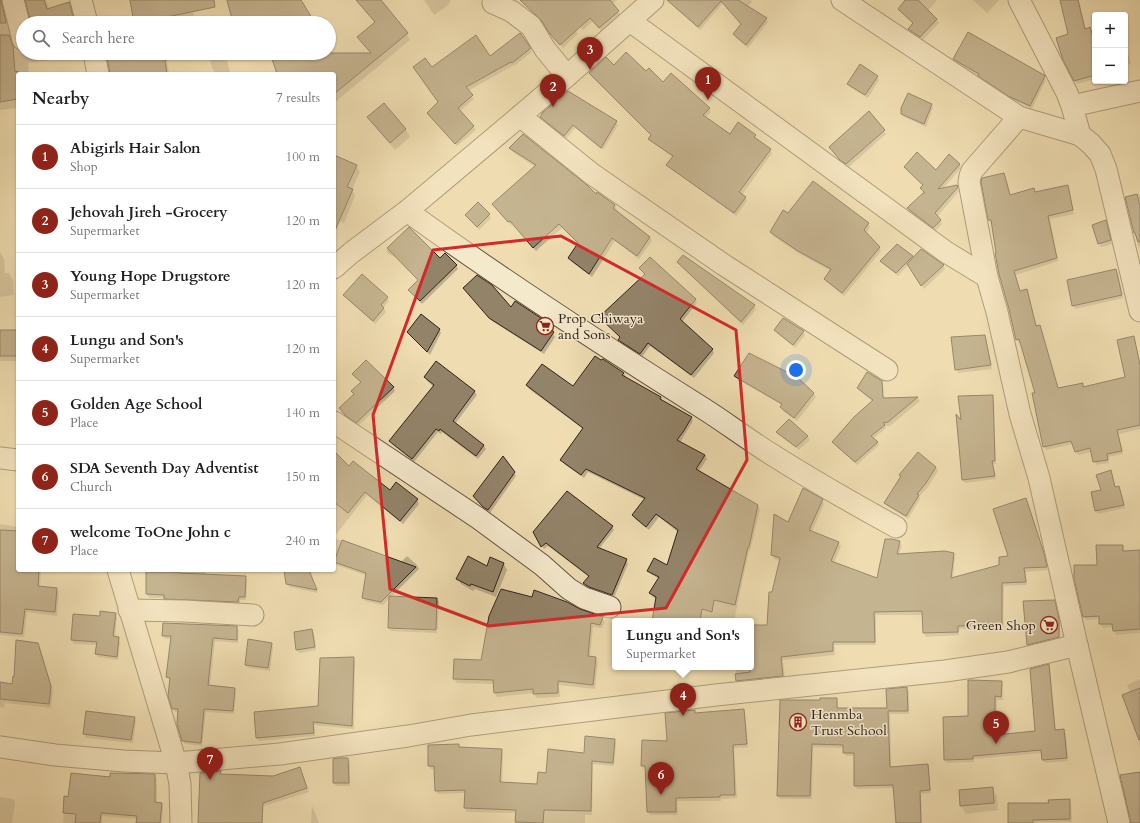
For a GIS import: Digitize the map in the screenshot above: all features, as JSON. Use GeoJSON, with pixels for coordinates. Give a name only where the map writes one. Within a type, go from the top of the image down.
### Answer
{"type":"FeatureCollection","features":[{"type":"Feature","properties":{"kind":"street"},"geometry":{"type":"LineString","coordinates":[[13,0],[17,16]]}},
{"type":"Feature","properties":{"kind":"street"},"geometry":{"type":"LineString","coordinates":[[81,0],[85,16]]}},
{"type":"Feature","properties":{"kind":"street"},"geometry":{"type":"LineString","coordinates":[[495,0],[493,3],[511,11],[531,26],[545,49],[567,76]]}},
{"type":"Feature","properties":{"kind":"street"},"geometry":{"type":"LineString","coordinates":[[336,264],[343,251],[407,211],[567,76],[653,0]]}},
{"type":"Feature","properties":{"kind":"street"},"geometry":{"type":"LineString","coordinates":[[842,0],[1019,117],[1080,135],[1091,144],[1100,154],[1106,169],[1140,311]]}},
{"type":"Feature","properties":{"kind":"street"},"geometry":{"type":"LineString","coordinates":[[1019,0],[1067,93],[1080,135]]}},
{"type":"Feature","properties":{"kind":"street"},"geometry":{"type":"LineString","coordinates":[[630,21],[946,252],[987,277]]}},
{"type":"Feature","properties":{"kind":"street"},"geometry":{"type":"LineString","coordinates":[[95,60],[98,72]]}},
{"type":"Feature","properties":{"kind":"street"},"geometry":{"type":"LineString","coordinates":[[1072,106],[1140,90]]}},
{"type":"Feature","properties":{"kind":"street"},"geometry":{"type":"LineString","coordinates":[[520,116],[598,178],[724,266],[887,370]]}},
{"type":"Feature","properties":{"kind":"street"},"geometry":{"type":"LineString","coordinates":[[1019,117],[972,171],[969,182],[987,277],[1020,414],[1039,478],[1119,823]]}},
{"type":"Feature","properties":{"kind":"street"},"geometry":{"type":"LineString","coordinates":[[407,211],[458,248],[609,349],[703,408],[770,454],[896,527]]}},
{"type":"Feature","properties":{"kind":"street"},"geometry":{"type":"LineString","coordinates":[[336,423],[478,518],[542,565],[569,589],[584,598],[610,607]]}},
{"type":"Feature","properties":{"kind":"street"},"geometry":{"type":"LineString","coordinates":[[0,458],[16,460]]}},
{"type":"Feature","properties":{"kind":"street"},"geometry":{"type":"LineString","coordinates":[[119,572],[176,763],[180,784],[180,823]]}},
{"type":"Feature","properties":{"kind":"street"},"geometry":{"type":"LineString","coordinates":[[129,610],[184,610],[253,615]]}},
{"type":"Feature","properties":{"kind":"street"},"geometry":{"type":"LineString","coordinates":[[0,747],[124,761],[176,763],[280,754],[408,736],[478,724],[716,695],[945,671],[1008,662],[1077,645]]}},
{"type":"Feature","properties":{"kind":"highlighted area"},"geometry":{"type":"Polygon","coordinates":[[[561,236],[736,330],[747,460],[666,608],[489,626],[390,589],[373,415],[433,250],[561,236]]]}},
{"type":"Feature","properties":{"kind":"building"},"geometry":{"type":"Polygon","coordinates":[[[1,0],[6,23],[0,23],[1,0]]]}},
{"type":"Feature","properties":{"kind":"building"},"geometry":{"type":"Polygon","coordinates":[[[25,0],[44,0],[47,9],[69,2],[73,16],[29,16],[25,0]]]}},
{"type":"Feature","properties":{"kind":"building"},"geometry":{"type":"Polygon","coordinates":[[[130,0],[214,0],[215,7],[172,16],[133,16],[130,0]]]}},
{"type":"Feature","properties":{"kind":"building"},"geometry":{"type":"Polygon","coordinates":[[[227,0],[301,0],[311,16],[231,16],[227,0]]]}},
{"type":"Feature","properties":{"kind":"building"},"geometry":{"type":"Polygon","coordinates":[[[356,0],[381,0],[408,33],[336,92],[336,72],[276,72],[272,60],[336,60],[336,53],[371,53],[357,37],[375,22],[356,0]]]}},
{"type":"Feature","properties":{"kind":"building"},"geometry":{"type":"Polygon","coordinates":[[[520,0],[610,0],[619,11],[599,28],[590,18],[560,45],[550,34],[541,20],[520,0]]]}},
{"type":"Feature","properties":{"kind":"building"},"geometry":{"type":"Polygon","coordinates":[[[667,0],[738,0],[767,18],[746,45],[733,34],[741,24],[721,1],[698,27],[667,0]]]}},
{"type":"Feature","properties":{"kind":"building"},"geometry":{"type":"Polygon","coordinates":[[[905,0],[918,0],[937,19],[920,37],[908,29],[913,23],[898,9],[905,0]]]}},
{"type":"Feature","properties":{"kind":"building"},"geometry":{"type":"Polygon","coordinates":[[[1060,0],[1078,0],[1085,29],[1090,27],[1092,34],[1092,76],[1074,81],[1063,60],[1056,38],[1068,34],[1060,0]]]}},
{"type":"Feature","properties":{"kind":"building"},"geometry":{"type":"Polygon","coordinates":[[[968,32],[1045,76],[1030,106],[1008,96],[978,76],[979,74],[953,59],[968,32]]]}},
{"type":"Feature","properties":{"kind":"building"},"geometry":{"type":"Polygon","coordinates":[[[520,33],[531,48],[512,63],[511,62],[466,87],[473,95],[458,108],[474,126],[455,144],[427,113],[438,102],[413,67],[425,58],[432,67],[476,35],[490,56],[520,33]]]}},
{"type":"Feature","properties":{"kind":"building"},"geometry":{"type":"Polygon","coordinates":[[[0,35],[9,35],[13,46],[15,72],[18,71],[16,72],[16,99],[0,102],[0,35]]]}},
{"type":"Feature","properties":{"kind":"building"},"geometry":{"type":"Polygon","coordinates":[[[626,52],[646,71],[649,68],[663,82],[671,73],[710,108],[703,115],[730,134],[738,122],[756,135],[754,137],[771,149],[739,192],[746,197],[734,213],[666,165],[673,156],[648,139],[651,135],[589,73],[606,57],[614,65],[626,52]]]}},
{"type":"Feature","properties":{"kind":"building"},"geometry":{"type":"Polygon","coordinates":[[[108,60],[165,60],[167,72],[110,72],[108,60]]]}},
{"type":"Feature","properties":{"kind":"building"},"geometry":{"type":"Polygon","coordinates":[[[860,64],[878,76],[865,95],[847,84],[860,64]]]}},
{"type":"Feature","properties":{"kind":"building"},"geometry":{"type":"Polygon","coordinates":[[[568,91],[617,121],[601,148],[573,125],[564,136],[540,117],[542,113],[568,91]]]}},
{"type":"Feature","properties":{"kind":"building"},"geometry":{"type":"Polygon","coordinates":[[[908,93],[932,104],[924,124],[901,114],[901,108],[908,93]]]}},
{"type":"Feature","properties":{"kind":"building"},"geometry":{"type":"Polygon","coordinates":[[[384,103],[406,129],[390,143],[367,117],[384,103]]]}},
{"type":"Feature","properties":{"kind":"building"},"geometry":{"type":"Polygon","coordinates":[[[869,111],[885,130],[846,164],[840,160],[829,147],[869,111]]]}},
{"type":"Feature","properties":{"kind":"building"},"geometry":{"type":"Polygon","coordinates":[[[523,134],[587,185],[596,194],[597,192],[615,205],[613,208],[650,237],[637,256],[612,238],[589,274],[568,258],[578,243],[559,224],[533,248],[510,221],[508,222],[492,204],[536,165],[509,148],[523,134]]]}},
{"type":"Feature","properties":{"kind":"building"},"geometry":{"type":"Polygon","coordinates":[[[917,152],[936,170],[949,154],[960,164],[938,189],[957,185],[958,187],[935,213],[941,220],[933,228],[907,208],[923,193],[925,193],[920,188],[923,185],[904,167],[917,152]]]}},
{"type":"Feature","properties":{"kind":"building"},"geometry":{"type":"Polygon","coordinates":[[[336,156],[357,165],[347,187],[353,189],[336,228],[336,156]]]}},
{"type":"Feature","properties":{"kind":"building"},"geometry":{"type":"Polygon","coordinates":[[[1004,173],[1010,195],[1034,188],[1035,192],[1068,185],[1073,210],[1048,216],[1057,258],[1014,271],[1020,291],[1027,289],[1036,326],[1040,325],[1058,388],[1083,383],[1083,387],[1125,377],[1117,340],[1134,336],[1140,365],[1140,425],[1117,430],[1122,451],[1107,454],[1108,460],[1093,462],[1090,448],[1075,452],[1071,441],[1043,447],[1032,393],[1035,393],[1019,339],[1016,340],[999,274],[991,220],[988,220],[981,182],[982,178],[1004,173]]]}},
{"type":"Feature","properties":{"kind":"building"},"geometry":{"type":"Polygon","coordinates":[[[813,181],[869,223],[864,230],[880,247],[842,293],[824,279],[831,269],[798,251],[770,232],[783,210],[788,213],[813,181]]]}},
{"type":"Feature","properties":{"kind":"building"},"geometry":{"type":"Polygon","coordinates":[[[1137,194],[1140,206],[1140,242],[1138,242],[1134,233],[1125,197],[1137,194]]]}},
{"type":"Feature","properties":{"kind":"building"},"geometry":{"type":"Polygon","coordinates":[[[478,202],[490,214],[477,227],[465,215],[478,202]]]}},
{"type":"Feature","properties":{"kind":"building"},"geometry":{"type":"Polygon","coordinates":[[[1106,220],[1111,240],[1098,244],[1092,225],[1106,220]]]}},
{"type":"Feature","properties":{"kind":"building"},"geometry":{"type":"Polygon","coordinates":[[[409,227],[440,258],[445,253],[457,265],[420,301],[408,290],[418,280],[387,248],[409,227]]]}},
{"type":"Feature","properties":{"kind":"building"},"geometry":{"type":"Polygon","coordinates":[[[897,244],[913,256],[896,273],[880,261],[897,244]]]}},
{"type":"Feature","properties":{"kind":"building"},"geometry":{"type":"Polygon","coordinates":[[[921,249],[944,265],[921,286],[907,264],[921,249]]]}},
{"type":"Feature","properties":{"kind":"building"},"geometry":{"type":"Polygon","coordinates":[[[683,255],[755,305],[741,322],[677,262],[683,255]]]}},
{"type":"Feature","properties":{"kind":"building"},"geometry":{"type":"Polygon","coordinates":[[[650,257],[696,299],[680,319],[713,349],[691,375],[648,343],[640,354],[618,340],[620,337],[599,317],[645,274],[639,268],[650,257]]]}},
{"type":"Feature","properties":{"kind":"building"},"geometry":{"type":"Polygon","coordinates":[[[1116,269],[1122,295],[1072,306],[1067,280],[1116,269]]]}},
{"type":"Feature","properties":{"kind":"building"},"geometry":{"type":"Polygon","coordinates":[[[362,274],[388,297],[381,305],[384,308],[373,321],[343,295],[362,274]]]}},
{"type":"Feature","properties":{"kind":"building"},"geometry":{"type":"Polygon","coordinates":[[[477,275],[492,285],[511,307],[515,301],[550,324],[547,328],[554,332],[541,351],[489,318],[463,288],[477,275]]]}},
{"type":"Feature","properties":{"kind":"building"},"geometry":{"type":"Polygon","coordinates":[[[421,314],[440,329],[427,352],[407,332],[421,314]]]}},
{"type":"Feature","properties":{"kind":"building"},"geometry":{"type":"Polygon","coordinates":[[[783,318],[804,331],[793,345],[774,330],[783,318]]]}},
{"type":"Feature","properties":{"kind":"building"},"geometry":{"type":"Polygon","coordinates":[[[0,330],[16,330],[16,356],[0,356],[0,330]]]}},
{"type":"Feature","properties":{"kind":"building"},"geometry":{"type":"Polygon","coordinates":[[[985,335],[991,365],[955,370],[951,337],[985,335]]]}},
{"type":"Feature","properties":{"kind":"building"},"geometry":{"type":"Polygon","coordinates":[[[749,353],[797,377],[814,393],[794,418],[780,407],[782,404],[734,376],[749,353]]]}},
{"type":"Feature","properties":{"kind":"building"},"geometry":{"type":"Polygon","coordinates":[[[595,356],[601,360],[603,359],[624,373],[622,375],[661,397],[660,399],[692,417],[677,440],[705,455],[696,469],[758,505],[735,605],[714,600],[712,612],[702,609],[700,618],[652,618],[656,597],[649,593],[659,577],[647,571],[654,558],[667,565],[678,530],[656,514],[646,527],[632,515],[645,498],[586,469],[581,475],[560,460],[583,428],[526,385],[542,364],[573,386],[595,356]]]}},
{"type":"Feature","properties":{"kind":"building"},"geometry":{"type":"Polygon","coordinates":[[[366,360],[394,387],[356,423],[345,415],[339,408],[354,394],[351,391],[361,382],[352,374],[366,360]]]}},
{"type":"Feature","properties":{"kind":"building"},"geometry":{"type":"Polygon","coordinates":[[[436,361],[475,391],[453,421],[484,445],[476,456],[440,429],[439,431],[436,429],[412,459],[389,441],[434,385],[424,377],[436,361]]]}},
{"type":"Feature","properties":{"kind":"building"},"geometry":{"type":"Polygon","coordinates":[[[867,372],[882,381],[883,398],[918,397],[888,422],[883,423],[885,425],[871,436],[878,442],[855,462],[832,442],[854,417],[873,400],[857,388],[867,372]]]}},
{"type":"Feature","properties":{"kind":"building"},"geometry":{"type":"Polygon","coordinates":[[[993,395],[995,461],[992,461],[995,476],[962,480],[956,414],[961,420],[958,396],[993,395]]]}},
{"type":"Feature","properties":{"kind":"building"},"geometry":{"type":"Polygon","coordinates":[[[789,419],[808,436],[796,447],[776,432],[789,419]]]}},
{"type":"Feature","properties":{"kind":"building"},"geometry":{"type":"Polygon","coordinates":[[[918,452],[936,467],[917,494],[919,495],[906,516],[884,503],[901,476],[899,475],[918,452]]]}},
{"type":"Feature","properties":{"kind":"building"},"geometry":{"type":"Polygon","coordinates":[[[336,453],[349,466],[353,461],[390,490],[396,482],[418,499],[400,521],[365,492],[348,513],[336,504],[336,453]]]}},
{"type":"Feature","properties":{"kind":"building"},"geometry":{"type":"Polygon","coordinates":[[[503,456],[515,472],[488,510],[483,507],[473,496],[503,456]]]}},
{"type":"Feature","properties":{"kind":"building"},"geometry":{"type":"Polygon","coordinates":[[[1111,470],[1115,487],[1119,486],[1124,505],[1095,511],[1091,492],[1101,490],[1096,475],[1111,470]]]}},
{"type":"Feature","properties":{"kind":"building"},"geometry":{"type":"Polygon","coordinates":[[[803,488],[823,499],[809,530],[839,542],[831,561],[877,578],[885,539],[892,539],[900,541],[897,554],[945,551],[954,553],[951,578],[999,565],[999,557],[1008,556],[993,509],[1026,498],[1044,553],[1047,567],[1024,568],[1026,582],[1002,583],[1002,625],[958,626],[958,632],[923,633],[922,611],[874,612],[875,642],[833,642],[833,651],[781,657],[783,676],[736,681],[735,674],[754,670],[754,625],[767,625],[769,592],[772,592],[780,558],[771,555],[774,514],[788,522],[803,488]]]}},
{"type":"Feature","properties":{"kind":"building"},"geometry":{"type":"Polygon","coordinates":[[[567,491],[613,526],[597,547],[627,559],[612,595],[589,587],[583,583],[589,576],[546,543],[541,547],[533,532],[567,491]]]}},
{"type":"Feature","properties":{"kind":"building"},"geometry":{"type":"Polygon","coordinates":[[[0,530],[16,531],[16,572],[39,572],[38,586],[57,588],[55,612],[25,609],[22,634],[0,632],[0,530]]]}},
{"type":"Feature","properties":{"kind":"building"},"geometry":{"type":"Polygon","coordinates":[[[342,540],[416,567],[381,602],[362,598],[366,573],[336,563],[336,556],[342,540]]]}},
{"type":"Feature","properties":{"kind":"building"},"geometry":{"type":"Polygon","coordinates":[[[1096,545],[1123,545],[1123,551],[1140,550],[1140,629],[1113,631],[1112,624],[1099,624],[1099,616],[1083,617],[1074,579],[1074,565],[1097,565],[1096,545]]]}},
{"type":"Feature","properties":{"kind":"building"},"geometry":{"type":"Polygon","coordinates":[[[468,556],[487,566],[490,557],[504,563],[493,592],[471,584],[470,586],[456,579],[468,556]]]}},
{"type":"Feature","properties":{"kind":"building"},"geometry":{"type":"Polygon","coordinates":[[[146,572],[179,572],[246,576],[245,597],[239,597],[238,602],[164,599],[164,595],[146,594],[146,572]]]}},
{"type":"Feature","properties":{"kind":"building"},"geometry":{"type":"Polygon","coordinates":[[[284,572],[310,572],[317,590],[286,584],[284,572]]]}},
{"type":"Feature","properties":{"kind":"building"},"geometry":{"type":"Polygon","coordinates":[[[501,589],[532,597],[534,590],[603,617],[600,625],[591,623],[588,656],[596,657],[593,685],[558,681],[558,693],[533,694],[533,689],[494,693],[493,680],[453,679],[454,659],[481,660],[489,616],[501,589]]]}},
{"type":"Feature","properties":{"kind":"building"},"geometry":{"type":"Polygon","coordinates":[[[389,596],[437,598],[436,630],[388,628],[389,596]]]}},
{"type":"Feature","properties":{"kind":"building"},"geometry":{"type":"Polygon","coordinates":[[[1055,600],[1059,619],[1059,637],[1027,645],[1023,601],[1055,600]]]}},
{"type":"Feature","properties":{"kind":"building"},"geometry":{"type":"Polygon","coordinates":[[[100,611],[116,613],[113,636],[119,637],[117,657],[95,654],[97,642],[71,640],[73,614],[100,616],[100,611]]]}},
{"type":"Feature","properties":{"kind":"building"},"geometry":{"type":"Polygon","coordinates":[[[163,623],[237,626],[237,640],[213,638],[208,685],[235,688],[233,711],[204,709],[201,743],[182,741],[177,724],[178,709],[172,709],[168,696],[170,678],[166,677],[171,636],[162,636],[163,623]]]}},
{"type":"Feature","properties":{"kind":"building"},"geometry":{"type":"Polygon","coordinates":[[[312,629],[315,647],[296,650],[294,632],[312,629]]]}},
{"type":"Feature","properties":{"kind":"building"},"geometry":{"type":"Polygon","coordinates":[[[248,639],[272,643],[268,668],[245,665],[248,639]]]}},
{"type":"Feature","properties":{"kind":"building"},"geometry":{"type":"Polygon","coordinates":[[[16,640],[38,643],[51,686],[49,704],[0,699],[0,682],[12,684],[13,676],[14,677],[16,640]]]}},
{"type":"Feature","properties":{"kind":"building"},"geometry":{"type":"Polygon","coordinates":[[[354,657],[352,726],[313,722],[314,733],[256,738],[254,712],[318,706],[320,658],[354,657]]]}},
{"type":"Feature","properties":{"kind":"building"},"geometry":{"type":"Polygon","coordinates":[[[1049,664],[1055,730],[1064,729],[1067,758],[1042,760],[1041,750],[973,756],[973,759],[944,760],[943,717],[968,716],[968,680],[1002,681],[1001,697],[995,696],[995,735],[1035,731],[1030,669],[1049,664]]]}},
{"type":"Feature","properties":{"kind":"building"},"geometry":{"type":"Polygon","coordinates":[[[907,687],[908,711],[888,711],[890,767],[928,764],[930,790],[920,791],[921,823],[896,823],[893,785],[854,786],[854,753],[843,753],[843,745],[812,744],[810,796],[777,796],[780,700],[820,700],[820,698],[837,698],[837,708],[887,708],[886,689],[907,687]]]}},
{"type":"Feature","properties":{"kind":"building"},"geometry":{"type":"Polygon","coordinates":[[[1140,688],[1140,739],[1139,740],[1122,695],[1140,688]]]}},
{"type":"Feature","properties":{"kind":"building"},"geometry":{"type":"Polygon","coordinates":[[[744,709],[747,744],[733,745],[735,795],[720,795],[720,797],[676,798],[676,812],[647,812],[645,766],[641,766],[642,740],[667,741],[665,713],[695,710],[695,713],[744,709]]]}},
{"type":"Feature","properties":{"kind":"building"},"geometry":{"type":"Polygon","coordinates":[[[86,711],[135,717],[131,740],[83,734],[86,711]]]}},
{"type":"Feature","properties":{"kind":"building"},"geometry":{"type":"Polygon","coordinates":[[[585,736],[615,739],[613,763],[592,761],[591,811],[544,810],[543,823],[515,822],[516,810],[464,808],[465,790],[435,791],[434,766],[428,766],[428,745],[459,744],[459,747],[502,749],[500,782],[537,784],[538,772],[546,773],[548,749],[584,753],[585,736]]]}},
{"type":"Feature","properties":{"kind":"building"},"geometry":{"type":"Polygon","coordinates":[[[348,758],[349,783],[333,783],[333,759],[348,758]]]}},
{"type":"Feature","properties":{"kind":"building"},"geometry":{"type":"Polygon","coordinates":[[[300,767],[307,788],[263,803],[262,823],[198,823],[200,773],[221,771],[220,774],[273,776],[300,767]]]}},
{"type":"Feature","properties":{"kind":"building"},"geometry":{"type":"Polygon","coordinates":[[[1140,772],[1140,823],[1131,823],[1120,775],[1140,772]]]}},
{"type":"Feature","properties":{"kind":"building"},"geometry":{"type":"Polygon","coordinates":[[[71,773],[110,777],[110,773],[155,774],[155,802],[162,803],[160,823],[136,823],[137,816],[101,813],[100,823],[75,823],[76,814],[63,813],[64,796],[68,797],[71,773]]]}},
{"type":"Feature","properties":{"kind":"building"},"geometry":{"type":"Polygon","coordinates":[[[993,787],[994,803],[960,806],[959,790],[993,787]]]}},
{"type":"Feature","properties":{"kind":"building"},"geometry":{"type":"Polygon","coordinates":[[[1070,799],[1070,819],[1033,820],[1033,823],[1008,823],[1008,803],[1049,803],[1048,800],[1070,799]]]}},
{"type":"Feature","properties":{"kind":"place","name":"Young Hope Drugstore"},"geometry":{"type":"Point","coordinates":[590,70]}},
{"type":"Feature","properties":{"kind":"place","name":"Abigirls Hair Salon"},"geometry":{"type":"Point","coordinates":[708,100]}},
{"type":"Feature","properties":{"kind":"place","name":"Jehovah Jireh -Grocery"},"geometry":{"type":"Point","coordinates":[553,107]}},
{"type":"Feature","properties":{"kind":"place","name":"Prop Chiwaya and Sons"},"geometry":{"type":"Point","coordinates":[545,326]}},
{"type":"Feature","properties":{"kind":"place","name":"Green Shop"},"geometry":{"type":"Point","coordinates":[1049,625]}},
{"type":"Feature","properties":{"kind":"place","name":"Lungu and Son's"},"geometry":{"type":"Point","coordinates":[683,716]}},
{"type":"Feature","properties":{"kind":"place","name":"Henmba Trust School"},"geometry":{"type":"Point","coordinates":[798,722]}},
{"type":"Feature","properties":{"kind":"place","name":"Golden Age School"},"geometry":{"type":"Point","coordinates":[996,744]}},
{"type":"Feature","properties":{"kind":"place","name":"welcome ToOne John c"},"geometry":{"type":"Point","coordinates":[210,780]}},
{"type":"Feature","properties":{"kind":"place","name":"SDA Seventh Day Adventist"},"geometry":{"type":"Point","coordinates":[661,795]}}]}
